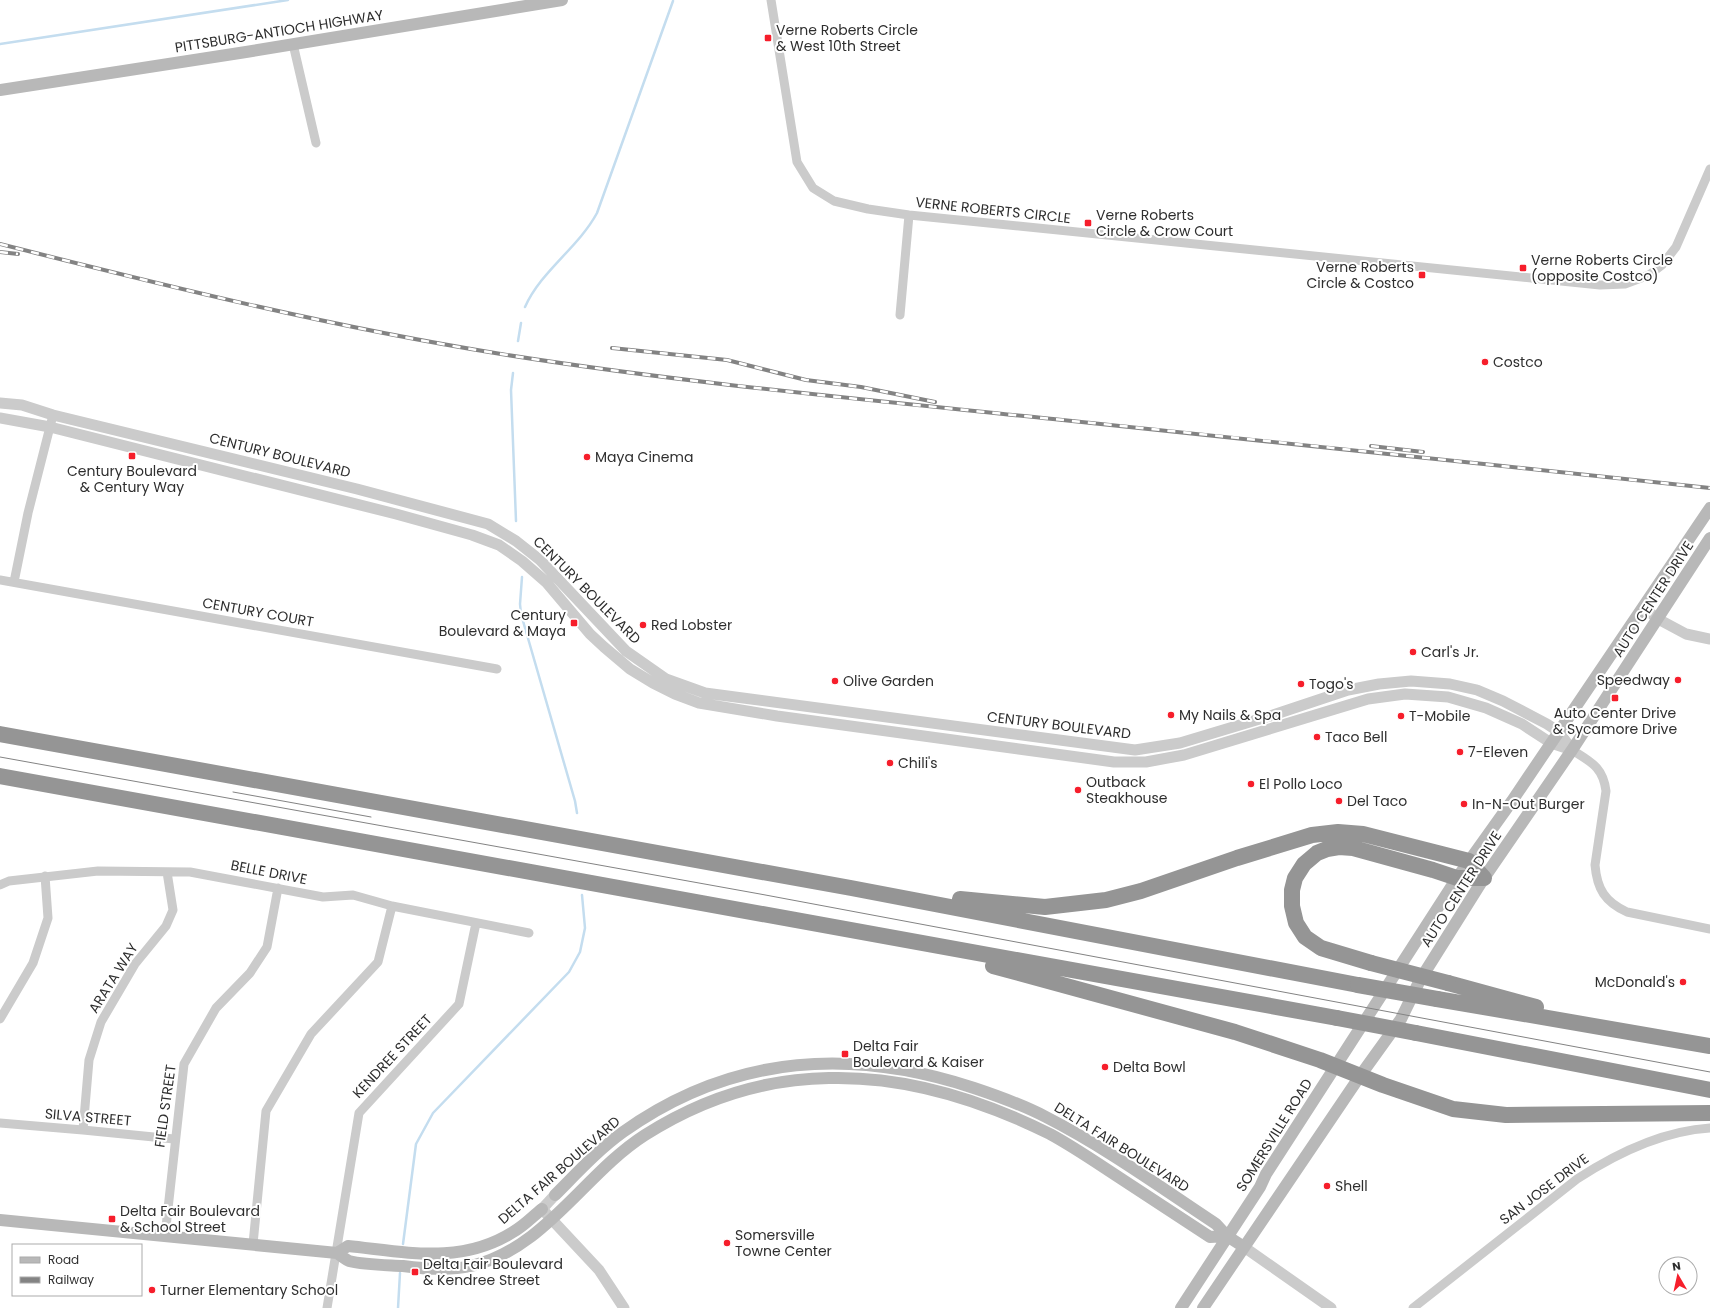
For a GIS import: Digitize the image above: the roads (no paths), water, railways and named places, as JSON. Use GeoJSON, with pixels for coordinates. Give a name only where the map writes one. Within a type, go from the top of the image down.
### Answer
{"type":"FeatureCollection","features":[{"type":"Feature","properties":{"kind":"highway"},"geometry":{"type":"LineString","coordinates":[[0,734],[851,888],[1437,1000],[1710,1046]]}},
{"type":"Feature","properties":{"kind":"highway"},"geometry":{"type":"LineString","coordinates":[[0,776],[1337,1018],[1710,1090]]}},
{"type":"Feature","properties":{"kind":"highway"},"geometry":{"type":"LineString","coordinates":[[851,888],[920,893],[971,900],[1046,907],[1106,900],[1141,891],[1231,860],[1304,838],[1338,832],[1363,834],[1469,861],[1484,878]]}},
{"type":"Feature","properties":{"kind":"highway"},"geometry":{"type":"LineString","coordinates":[[1484,878],[1456,878],[1433,870],[1353,848],[1339,847],[1327,849],[1318,853],[1304,864],[1295,878],[1292,890],[1293,912],[1296,923],[1305,936],[1321,948],[1633,1032]]}},
{"type":"Feature","properties":{"kind":"highway"},"geometry":{"type":"LineString","coordinates":[[882,936],[1235,1032],[1335,1066],[1383,1085],[1453,1109],[1506,1115],[1710,1113]]}},
{"type":"Feature","properties":{"kind":"main road","name":"PITTSBURG-ANTIOCH HIGHWAY"},"geometry":{"type":"LineString","coordinates":[[0,90],[562,0]]}},
{"type":"Feature","properties":{"kind":"main road","name":"AUTO CENTER DRIVE"},"geometry":{"type":"LineString","coordinates":[[1392,978],[1456,878],[1559,732],[1710,508]]}},
{"type":"Feature","properties":{"kind":"main road","name":"AUTO CENTER DRIVE"},"geometry":{"type":"LineString","coordinates":[[1360,1076],[1401,1019],[1420,980],[1484,878],[1572,750],[1710,538]]}},
{"type":"Feature","properties":{"kind":"main road","name":"SOMERSVILLE ROAD"},"geometry":{"type":"LineString","coordinates":[[1181,1308],[1260,1187],[1266,1174],[1392,978]]}},
{"type":"Feature","properties":{"kind":"main road","name":"DELTA FAIR BOULEVARD"},"geometry":{"type":"LineString","coordinates":[[555,1195],[590,1160],[616,1137],[671,1103],[700,1089],[733,1078],[772,1068],[838,1063],[879,1065],[961,1083],[1038,1112],[1079,1134],[1112,1155],[1216,1224],[1227,1236],[1244,1247]]}},
{"type":"Feature","properties":{"kind":"main road"},"geometry":{"type":"LineString","coordinates":[[1203,1308],[1360,1076]]}},
{"type":"Feature","properties":{"kind":"main road","name":"DELTA FAIR BOULEVARD"},"geometry":{"type":"LineString","coordinates":[[0,1220],[337,1253],[347,1260],[416,1268],[442,1269],[469,1266],[490,1260],[514,1249],[531,1237],[551,1219],[615,1157],[642,1137],[705,1103],[764,1085],[793,1080],[845,1078],[894,1082],[948,1094],[977,1104],[1044,1132],[1069,1145],[1210,1238],[1227,1236]]}},
{"type":"Feature","properties":{"kind":"main road"},"geometry":{"type":"LineString","coordinates":[[1104,1168],[1112,1155]]}},
{"type":"Feature","properties":{"kind":"main road","name":"DELTA FAIR BOULEVARD"},"geometry":{"type":"LineString","coordinates":[[337,1253],[348,1246],[431,1254],[464,1252],[486,1246],[506,1236],[521,1227],[542,1209]]}},
{"type":"Feature","properties":{"kind":"street","name":"VERNE ROBERTS CIRCLE"},"geometry":{"type":"LineString","coordinates":[[771,0],[797,162],[813,188],[834,201],[868,210],[1595,285],[1625,284],[1649,275],[1662,265],[1676,247],[1710,169]]}},
{"type":"Feature","properties":{"kind":"street"},"geometry":{"type":"LineString","coordinates":[[293,44],[316,143]]}},
{"type":"Feature","properties":{"kind":"street"},"geometry":{"type":"LineString","coordinates":[[900,315],[910,215]]}},
{"type":"Feature","properties":{"kind":"street","name":"CENTURY BOULEVARD"},"geometry":{"type":"LineString","coordinates":[[0,403],[22,405],[53,415],[357,489],[488,524],[516,541],[540,560],[626,651],[666,679],[705,693],[1135,750],[1180,743],[1273,715],[1348,690],[1379,684],[1411,681],[1450,684],[1476,690],[1525,712],[1559,732],[1572,750]]}},
{"type":"Feature","properties":{"kind":"street"},"geometry":{"type":"LineString","coordinates":[[14,582],[28,512],[53,415]]}},
{"type":"Feature","properties":{"kind":"street","name":"CENTURY BOULEVARD"},"geometry":{"type":"LineString","coordinates":[[0,418],[50,427],[396,514],[472,535],[499,545],[522,561],[546,582],[590,634],[625,664],[653,683],[675,694],[699,703],[777,716],[1114,762],[1146,762],[1184,755],[1368,699],[1405,694],[1448,697],[1486,708],[1522,724],[1551,743],[1572,750]]}},
{"type":"Feature","properties":{"kind":"street","name":"CENTURY COURT"},"geometry":{"type":"LineString","coordinates":[[0,580],[497,669]]}},
{"type":"Feature","properties":{"kind":"street"},"geometry":{"type":"LineString","coordinates":[[1644,608],[1658,619],[1686,634],[1710,639]]}},
{"type":"Feature","properties":{"kind":"street"},"geometry":{"type":"LineString","coordinates":[[1572,750],[1594,764],[1600,771],[1605,782],[1606,791],[1595,865],[1596,877],[1606,898],[1617,908],[1627,912],[1710,929]]}},
{"type":"Feature","properties":{"kind":"street","name":"BELLE DRIVE"},"geometry":{"type":"LineString","coordinates":[[0,884],[9,881],[45,876],[98,871],[190,872],[323,897],[353,895],[392,906],[529,933]]}},
{"type":"Feature","properties":{"kind":"street","name":"ARATA WAY"},"geometry":{"type":"LineString","coordinates":[[83,1130],[89,1060],[101,1022],[135,964],[166,926],[173,910],[167,872]]}},
{"type":"Feature","properties":{"kind":"street"},"geometry":{"type":"LineString","coordinates":[[0,1019],[33,963],[48,918],[45,876]]}},
{"type":"Feature","properties":{"kind":"street","name":"FIELD STREET"},"geometry":{"type":"LineString","coordinates":[[165,1236],[174,1139],[184,1064],[216,1008],[250,973],[266,947],[278,888]]}},
{"type":"Feature","properties":{"kind":"street"},"geometry":{"type":"LineString","coordinates":[[253,1244],[266,1111],[310,1034],[378,962],[392,906]]}},
{"type":"Feature","properties":{"kind":"street","name":"KENDREE STREET"},"geometry":{"type":"LineString","coordinates":[[328,1308],[359,1113],[459,1004],[476,923]]}},
{"type":"Feature","properties":{"kind":"street","name":"SILVA STREET"},"geometry":{"type":"LineString","coordinates":[[0,1123],[174,1139]]}},
{"type":"Feature","properties":{"kind":"street","name":"SAN JOSE DRIVE"},"geometry":{"type":"LineString","coordinates":[[1413,1308],[1577,1179],[1596,1166],[1646,1142],[1675,1134],[1710,1128]]}},
{"type":"Feature","properties":{"kind":"street","name":"DELTA FAIR BOULEVARD"},"geometry":{"type":"LineString","coordinates":[[542,1209],[555,1195]]}},
{"type":"Feature","properties":{"kind":"street"},"geometry":{"type":"LineString","coordinates":[[542,1209],[599,1270],[624,1308]]}},
{"type":"Feature","properties":{"kind":"street","name":"DELTA FAIR BOULEVARD"},"geometry":{"type":"LineString","coordinates":[[1244,1247],[1331,1308]]}},
{"type":"Feature","properties":{"kind":"waterway"},"geometry":{"type":"LineString","coordinates":[[0,44],[288,0]]}},
{"type":"Feature","properties":{"kind":"waterway"},"geometry":{"type":"LineString","coordinates":[[525,307],[540,282],[580,237],[597,213],[673,1]]}},
{"type":"Feature","properties":{"kind":"waterway"},"geometry":{"type":"LineString","coordinates":[[518,341],[521,323]]}},
{"type":"Feature","properties":{"kind":"waterway"},"geometry":{"type":"LineString","coordinates":[[513,373],[511,390],[516,521]]}},
{"type":"Feature","properties":{"kind":"waterway"},"geometry":{"type":"LineString","coordinates":[[522,577],[520,604],[521,614],[575,801],[577,813]]}},
{"type":"Feature","properties":{"kind":"waterway"},"geometry":{"type":"LineString","coordinates":[[403,1244],[416,1144],[433,1113],[569,972],[580,952],[585,928],[582,895]]}},
{"type":"Feature","properties":{"kind":"waterway"},"geometry":{"type":"LineString","coordinates":[[398,1308],[400,1273]]}},
{"type":"Feature","properties":{"kind":"tram line"},"geometry":{"type":"LineString","coordinates":[[0,757],[760,894],[1710,1072]]}},
{"type":"Feature","properties":{"kind":"tram line"},"geometry":{"type":"LineString","coordinates":[[233,792],[371,817]]}},
{"type":"Feature","properties":{"kind":"railway"},"geometry":{"type":"LineString","coordinates":[[0,244],[249,305],[375,331],[501,354],[639,374],[915,405],[1710,488]]}},
{"type":"Feature","properties":{"kind":"railway"},"geometry":{"type":"LineString","coordinates":[[0,252],[18,254]]}},
{"type":"Feature","properties":{"kind":"railway"},"geometry":{"type":"LineString","coordinates":[[612,348],[727,360],[806,380],[861,387],[935,402]]}},
{"type":"Feature","properties":{"kind":"railway"},"geometry":{"type":"LineString","coordinates":[[1371,446],[1423,452]]}},
{"type":"Feature","properties":{"kind":"place","name":"Verne Roberts Circle & West 10th Street"},"geometry":{"type":"Point","coordinates":[768,38]}},
{"type":"Feature","properties":{"kind":"place","name":"Verne Roberts Circle & Crow Court"},"geometry":{"type":"Point","coordinates":[1088,223]}},
{"type":"Feature","properties":{"kind":"place","name":"Verne Roberts Circle (opposite Costco)"},"geometry":{"type":"Point","coordinates":[1523,268]}},
{"type":"Feature","properties":{"kind":"place","name":"Verne Roberts Circle & Costco"},"geometry":{"type":"Point","coordinates":[1422,275]}},
{"type":"Feature","properties":{"kind":"place","name":"Costco"},"geometry":{"type":"Point","coordinates":[1485,362]}},
{"type":"Feature","properties":{"kind":"place","name":"Century Boulevard & Century Way"},"geometry":{"type":"Point","coordinates":[132,456]}},
{"type":"Feature","properties":{"kind":"place","name":"Maya Cinema"},"geometry":{"type":"Point","coordinates":[587,457]}},
{"type":"Feature","properties":{"kind":"place","name":"Century Boulevard & Maya"},"geometry":{"type":"Point","coordinates":[574,623]}},
{"type":"Feature","properties":{"kind":"place","name":"Red Lobster"},"geometry":{"type":"Point","coordinates":[643,625]}},
{"type":"Feature","properties":{"kind":"place","name":"Carl's Jr."},"geometry":{"type":"Point","coordinates":[1413,652]}},
{"type":"Feature","properties":{"kind":"place","name":"Speedway"},"geometry":{"type":"Point","coordinates":[1678,680]}},
{"type":"Feature","properties":{"kind":"place","name":"Olive Garden"},"geometry":{"type":"Point","coordinates":[835,681]}},
{"type":"Feature","properties":{"kind":"place","name":"Togo's"},"geometry":{"type":"Point","coordinates":[1301,684]}},
{"type":"Feature","properties":{"kind":"place","name":"Auto Center Drive & Sycamore Drive"},"geometry":{"type":"Point","coordinates":[1615,698]}},
{"type":"Feature","properties":{"kind":"place","name":"My Nails & Spa"},"geometry":{"type":"Point","coordinates":[1171,715]}},
{"type":"Feature","properties":{"kind":"place","name":"T-Mobile"},"geometry":{"type":"Point","coordinates":[1401,716]}},
{"type":"Feature","properties":{"kind":"place","name":"Taco Bell"},"geometry":{"type":"Point","coordinates":[1317,737]}},
{"type":"Feature","properties":{"kind":"place","name":"7-Eleven"},"geometry":{"type":"Point","coordinates":[1460,752]}},
{"type":"Feature","properties":{"kind":"place","name":"Chili's"},"geometry":{"type":"Point","coordinates":[890,763]}},
{"type":"Feature","properties":{"kind":"place","name":"El Pollo Loco"},"geometry":{"type":"Point","coordinates":[1251,784]}},
{"type":"Feature","properties":{"kind":"place","name":"Outback Steakhouse"},"geometry":{"type":"Point","coordinates":[1078,790]}},
{"type":"Feature","properties":{"kind":"place","name":"Del Taco"},"geometry":{"type":"Point","coordinates":[1339,801]}},
{"type":"Feature","properties":{"kind":"place","name":"In-N-Out Burger"},"geometry":{"type":"Point","coordinates":[1464,804]}},
{"type":"Feature","properties":{"kind":"place","name":"McDonald's"},"geometry":{"type":"Point","coordinates":[1683,982]}},
{"type":"Feature","properties":{"kind":"place","name":"Delta Fair Boulevard & Kaiser"},"geometry":{"type":"Point","coordinates":[845,1054]}},
{"type":"Feature","properties":{"kind":"place","name":"Delta Bowl"},"geometry":{"type":"Point","coordinates":[1105,1067]}},
{"type":"Feature","properties":{"kind":"place","name":"Shell"},"geometry":{"type":"Point","coordinates":[1327,1186]}},
{"type":"Feature","properties":{"kind":"place","name":"Delta Fair Boulevard & School Street"},"geometry":{"type":"Point","coordinates":[112,1219]}},
{"type":"Feature","properties":{"kind":"place","name":"Somersville Towne Center"},"geometry":{"type":"Point","coordinates":[727,1243]}},
{"type":"Feature","properties":{"kind":"place","name":"Delta Fair Boulevard & Kendree Street"},"geometry":{"type":"Point","coordinates":[415,1272]}},
{"type":"Feature","properties":{"kind":"place","name":"Turner Elementary School"},"geometry":{"type":"Point","coordinates":[152,1290]}}]}
